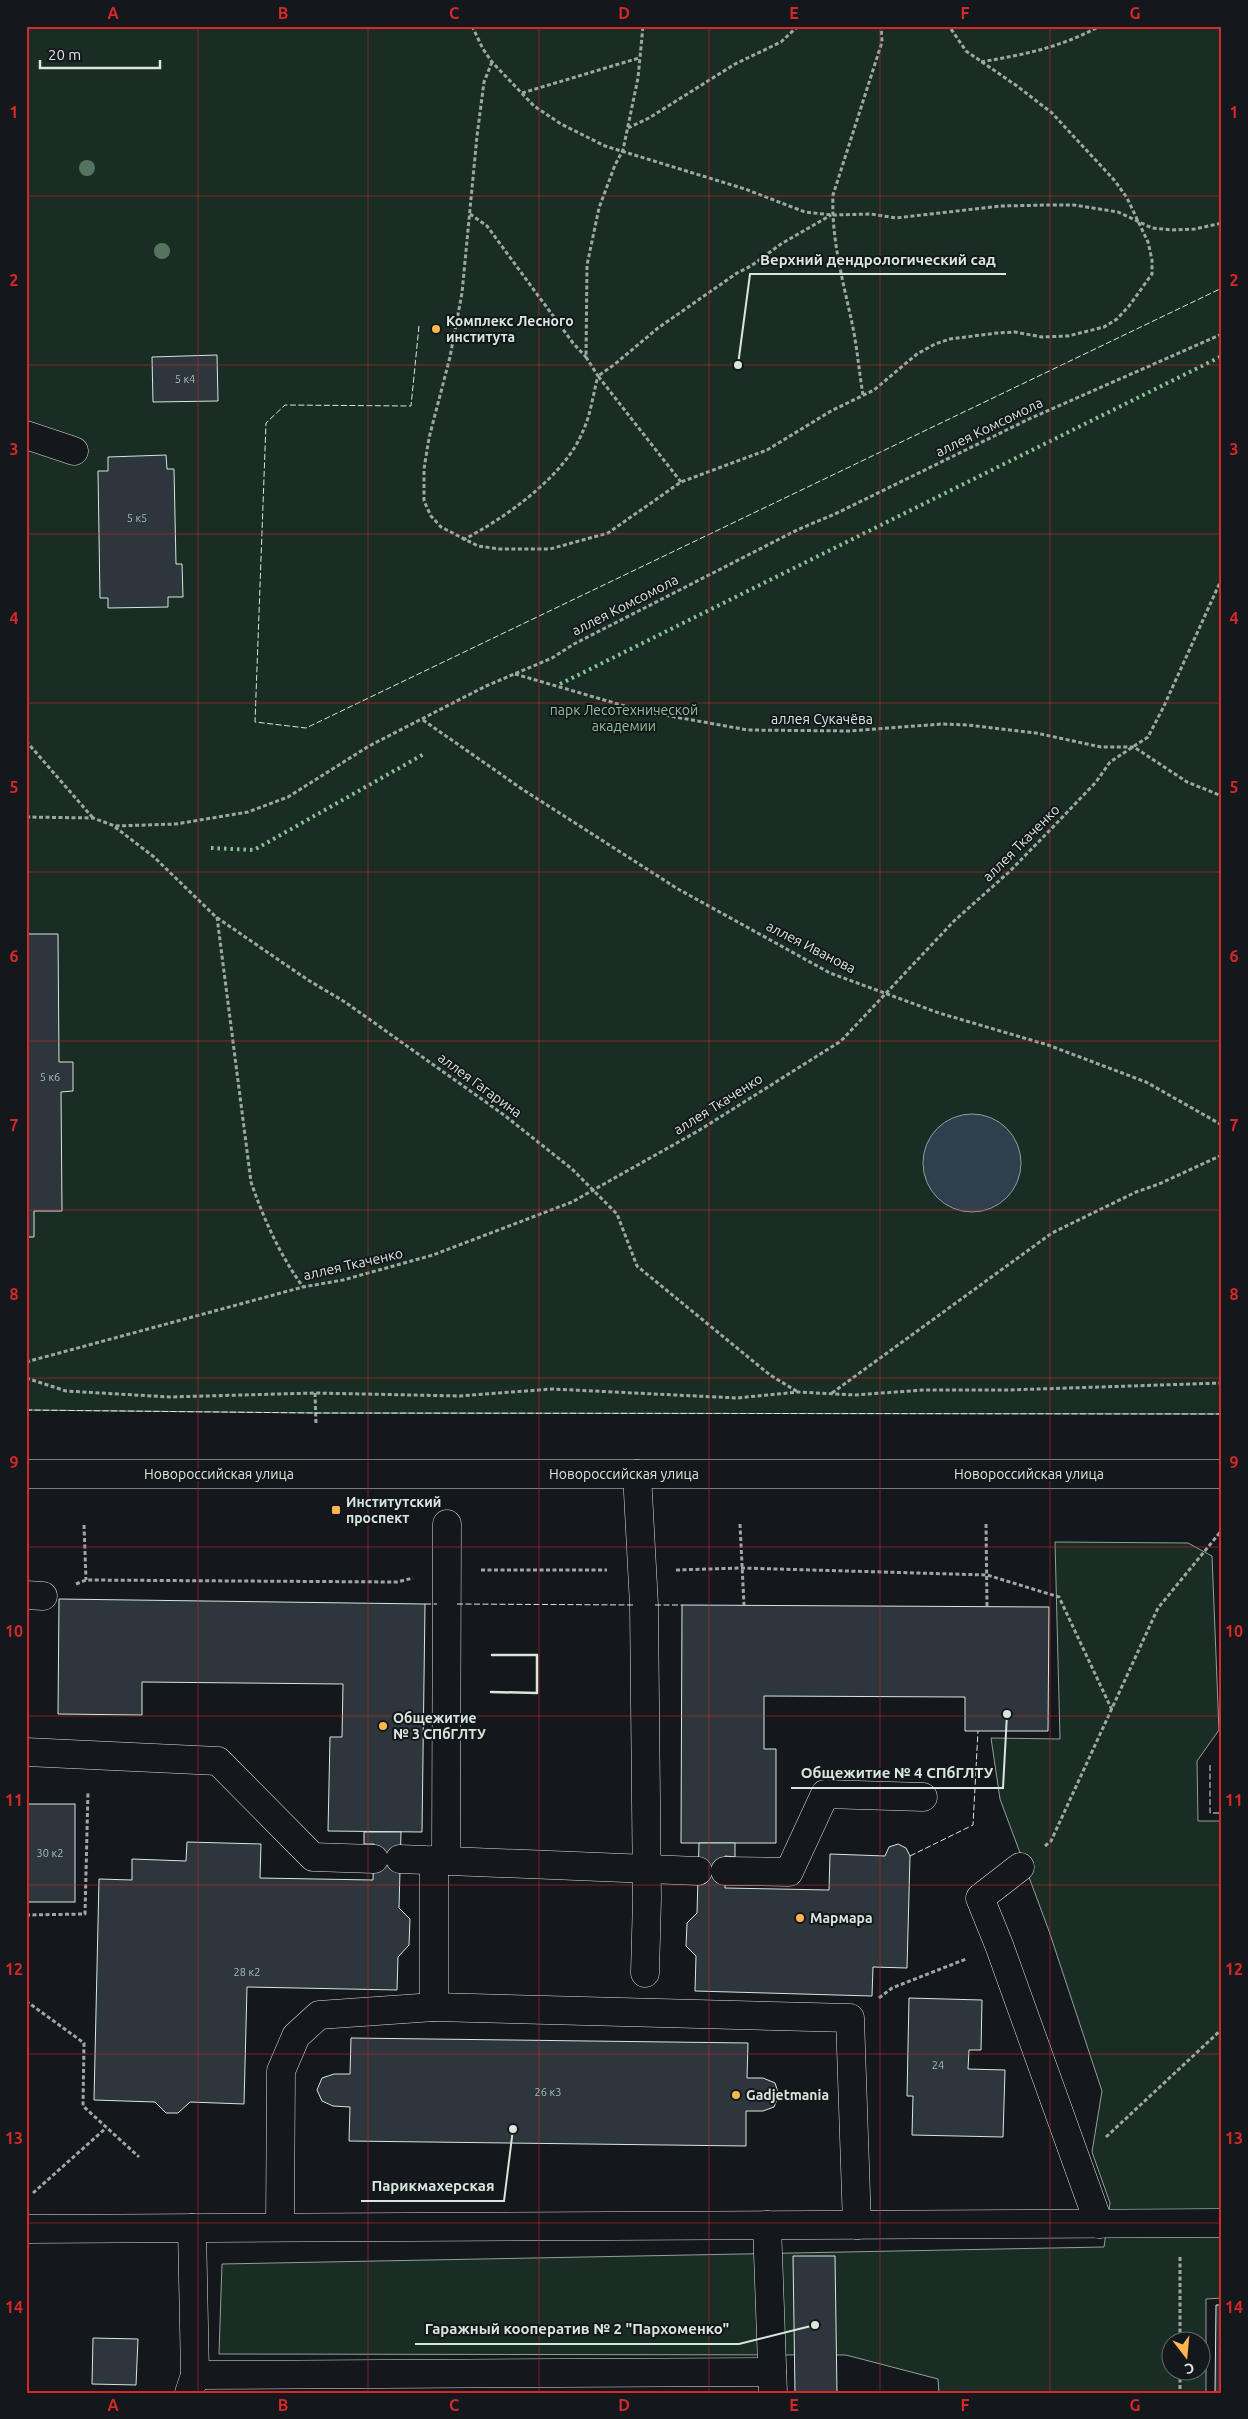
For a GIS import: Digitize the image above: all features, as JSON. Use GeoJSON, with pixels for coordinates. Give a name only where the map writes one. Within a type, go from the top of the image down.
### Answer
{"type":"FeatureCollection","features":[{"type":"Feature","properties":{"kind":"main road"},"geometry":{"type":"LineString","coordinates":[[26,435],[74,451]]}},
{"type":"Feature","properties":{"kind":"main road","name":"Новороссийская улица"},"geometry":{"type":"LineString","coordinates":[[26,1474],[1222,1474]]}},
{"type":"Feature","properties":{"kind":"main road"},"geometry":{"type":"LineString","coordinates":[[637,1474],[642,1570],[647,1870],[645,1973]]}},
{"type":"Feature","properties":{"kind":"main road"},"geometry":{"type":"LineString","coordinates":[[434,2007],[440,1860],[447,1524]]}},
{"type":"Feature","properties":{"kind":"main road"},"geometry":{"type":"LineString","coordinates":[[26,1752],[218,1761],[313,1858],[440,1860],[647,1870],[789,1872],[825,1794],[923,1797]]}},
{"type":"Feature","properties":{"kind":"main road"},"geometry":{"type":"LineString","coordinates":[[1020,1867],[980,1898],[999,1945],[1099,2224]]}},
{"type":"Feature","properties":{"kind":"main road"},"geometry":{"type":"LineString","coordinates":[[280,2227],[281,2071],[296,2036],[319,2015],[434,2007],[850,2018],[857,2225]]}},
{"type":"Feature","properties":{"kind":"main road"},"geometry":{"type":"LineString","coordinates":[[26,2229],[1222,2223]]}},
{"type":"Feature","properties":{"kind":"main road"},"geometry":{"type":"LineString","coordinates":[[192,2228],[192,2384],[773,2382],[766,2225]]}},
{"type":"Feature","properties":{"kind":"path"},"geometry":{"type":"LineString","coordinates":[[472,26],[483,50],[492,62],[541,111],[561,124],[605,146],[745,189],[805,212],[832,215],[871,214],[896,218],[1000,206],[1074,205],[1118,212],[1152,228],[1172,230],[1195,229],[1222,223]]}},
{"type":"Feature","properties":{"kind":"path"},"geometry":{"type":"LineString","coordinates":[[586,357],[585,312],[591,244],[604,194],[623,150],[638,78],[642,26]]}},
{"type":"Feature","properties":{"kind":"path"},"geometry":{"type":"LineString","coordinates":[[628,128],[648,118],[735,64],[781,42],[798,26]]}},
{"type":"Feature","properties":{"kind":"path"},"geometry":{"type":"LineString","coordinates":[[863,395],[832,215],[837,175],[882,42],[881,26]]}},
{"type":"Feature","properties":{"kind":"path"},"geometry":{"type":"LineString","coordinates":[[492,62],[484,82],[457,322],[429,438],[424,501],[430,516],[441,527],[463,540],[478,546],[499,549],[550,549],[608,532],[681,482],[767,450],[831,411],[874,390],[917,354],[950,339],[1015,332],[1042,337],[1068,336],[1104,327],[1117,319],[1130,306],[1152,274],[1152,260],[1148,242],[1127,198],[1115,180],[1064,125],[1018,86],[966,51],[949,26]]}},
{"type":"Feature","properties":{"kind":"path"},"geometry":{"type":"LineString","coordinates":[[980,62],[1050,48],[1070,42],[1100,26]]}},
{"type":"Feature","properties":{"kind":"path"},"geometry":{"type":"LineString","coordinates":[[522,93],[639,58]]}},
{"type":"Feature","properties":{"kind":"path"},"geometry":{"type":"LineString","coordinates":[[470,214],[487,226],[573,344],[586,357],[598,376],[681,482]]}},
{"type":"Feature","properties":{"kind":"path"},"geometry":{"type":"LineString","coordinates":[[463,540],[513,510],[546,481],[572,452],[583,432],[598,376],[658,328],[736,273],[751,266],[781,244],[832,215]]}},
{"type":"Feature","properties":{"kind":"path","name":"аллея Комсомола"},"geometry":{"type":"LineString","coordinates":[[26,817],[93,818],[115,826],[176,824],[248,812],[288,797],[369,746],[423,720],[486,686],[552,658],[574,644],[797,530],[837,514],[1028,419],[1222,334]]}},
{"type":"Feature","properties":{"kind":"path","name":"аллея Ткаченко"},"geometry":{"type":"LineString","coordinates":[[26,1362],[303,1287],[343,1280],[433,1256],[572,1202],[698,1131],[841,1041],[954,921],[1009,872],[1060,821],[1096,782],[1110,762],[1148,737],[1222,578]]}},
{"type":"Feature","properties":{"kind":"path","name":"аллея Сукачёва"},"geometry":{"type":"LineString","coordinates":[[515,674],[642,712],[748,730],[850,731],[942,724],[968,725],[1036,733],[1101,747],[1134,747]]}},
{"type":"Feature","properties":{"kind":"path","name":"аллея Иванова"},"geometry":{"type":"LineString","coordinates":[[423,720],[522,789],[678,889],[830,972],[939,1013],[1048,1045],[1146,1082],[1222,1125]]}},
{"type":"Feature","properties":{"kind":"path"},"geometry":{"type":"LineString","coordinates":[[26,741],[93,818]]}},
{"type":"Feature","properties":{"kind":"path"},"geometry":{"type":"LineString","coordinates":[[1134,747],[1187,782],[1222,796]]}},
{"type":"Feature","properties":{"kind":"path","name":"аллея Гагарина"},"geometry":{"type":"LineString","coordinates":[[115,826],[154,857],[216,917],[308,980],[345,1002],[504,1115],[572,1169],[617,1214],[637,1266],[770,1375],[798,1392]]}},
{"type":"Feature","properties":{"kind":"path"},"geometry":{"type":"LineString","coordinates":[[216,917],[252,1182],[260,1210],[276,1244],[303,1287]]}},
{"type":"Feature","properties":{"kind":"path"},"geometry":{"type":"LineString","coordinates":[[832,1393],[1052,1233],[1136,1192],[1159,1184],[1222,1156]]}},
{"type":"Feature","properties":{"kind":"path"},"geometry":{"type":"LineString","coordinates":[[26,1378],[66,1391],[170,1397],[315,1393],[460,1396],[552,1389],[737,1398],[798,1392],[855,1395],[923,1390],[1008,1390],[1222,1383]]}},
{"type":"Feature","properties":{"kind":"path"},"geometry":{"type":"LineString","coordinates":[[315,1393],[316,1424]]}},
{"type":"Feature","properties":{"kind":"path"},"geometry":{"type":"LineString","coordinates":[[740,1524],[744,1605]]}},
{"type":"Feature","properties":{"kind":"path"},"geometry":{"type":"LineString","coordinates":[[986,1524],[987,1606]]}},
{"type":"Feature","properties":{"kind":"path"},"geometry":{"type":"LineString","coordinates":[[84,1525],[86,1580]]}},
{"type":"Feature","properties":{"kind":"path"},"geometry":{"type":"LineString","coordinates":[[1020,1867],[1051,1841],[1158,1608],[1222,1530]]}},
{"type":"Feature","properties":{"kind":"path"},"geometry":{"type":"LineString","coordinates":[[35,1596],[86,1580],[397,1582],[447,1570],[742,1568],[987,1575],[1059,1597],[1112,1710]]}},
{"type":"Feature","properties":{"kind":"path"},"geometry":{"type":"LineString","coordinates":[[26,1915],[85,1914],[88,1755]]}},
{"type":"Feature","properties":{"kind":"path"},"geometry":{"type":"LineString","coordinates":[[850,2018],[892,1988],[999,1945]]}},
{"type":"Feature","properties":{"kind":"path"},"geometry":{"type":"LineString","coordinates":[[26,2000],[84,2043],[83,2106],[139,2156]]}},
{"type":"Feature","properties":{"kind":"path"},"geometry":{"type":"LineString","coordinates":[[1078,2164],[1222,2029]]}},
{"type":"Feature","properties":{"kind":"path"},"geometry":{"type":"LineString","coordinates":[[26,2199],[106,2128]]}},
{"type":"Feature","properties":{"kind":"path"},"geometry":{"type":"LineString","coordinates":[[1179,2224],[1180,2332]]}},
{"type":"Feature","properties":{"kind":"green space","name":"парк Лесотехнической академии"},"geometry":{"type":"Polygon","coordinates":[[[26,26],[1222,26],[1222,1414],[315,1413],[26,1410],[26,26]]]}},
{"type":"Feature","properties":{"kind":"green space"},"geometry":{"type":"Polygon","coordinates":[[[1055,1542],[1188,1543],[1212,1556],[1219,1730],[1197,1761],[1198,1821],[1222,1821],[1222,2298],[1206,2299],[1206,2332],[1160,2332],[1160,2382],[1206,2382],[1206,2393],[939,2393],[938,2379],[846,2355],[219,2354],[222,2264],[1104,2247],[1110,2203],[1092,2152],[1102,2091],[1049,1931],[1000,1799],[991,1738],[1060,1739],[1055,1542]]]}},
{"type":"Feature","properties":{"kind":"water"},"geometry":{"type":"Polygon","coordinates":[[[972,1114],[991,1117],[1007,1128],[1018,1144],[1021,1163],[1018,1182],[1007,1198],[991,1209],[972,1212],[953,1209],[937,1198],[926,1182],[923,1163],[926,1144],[937,1128],[953,1117],[972,1114]]]}},
{"type":"Feature","properties":{"kind":"building"},"geometry":{"type":"Polygon","coordinates":[[[217,355],[218,401],[153,402],[152,357],[217,355]]]}},
{"type":"Feature","properties":{"kind":"building"},"geometry":{"type":"Polygon","coordinates":[[[166,455],[167,469],[174,469],[176,564],[182,564],[183,597],[168,597],[168,607],[108,608],[108,598],[100,598],[98,471],[108,471],[108,457],[166,455]]]}},
{"type":"Feature","properties":{"kind":"building"},"geometry":{"type":"Polygon","coordinates":[[[26,911],[28,934],[58,934],[59,1062],[73,1062],[73,1091],[61,1092],[62,1211],[34,1211],[34,1237],[26,1237],[26,911]]]}},
{"type":"Feature","properties":{"kind":"building","name":"Общежитие № 3 СПбГЛТУ"},"geometry":{"type":"Polygon","coordinates":[[[59,1599],[425,1604],[422,1832],[328,1831],[330,1737],[342,1737],[343,1684],[142,1682],[142,1715],[58,1714],[59,1599]]]}},
{"type":"Feature","properties":{"kind":"building"},"geometry":{"type":"Polygon","coordinates":[[[682,1605],[1049,1607],[1048,1731],[965,1731],[965,1697],[764,1696],[764,1749],[776,1749],[776,1843],[681,1843],[682,1605]]]}},
{"type":"Feature","properties":{"kind":"building"},"geometry":{"type":"Polygon","coordinates":[[[26,1804],[75,1804],[75,1902],[26,1902],[26,1804]]]}},
{"type":"Feature","properties":{"kind":"building"},"geometry":{"type":"Polygon","coordinates":[[[364,1832],[401,1832],[399,1908],[410,1919],[409,1945],[398,1957],[397,1990],[247,1987],[244,2104],[190,2102],[178,2113],[166,2113],[155,2102],[94,2100],[99,1879],[132,1880],[132,1859],[186,1861],[187,1842],[261,1844],[260,1878],[373,1880],[374,1844],[364,1844],[364,1832]]]}},
{"type":"Feature","properties":{"kind":"building","name":"Мармара"},"geometry":{"type":"Polygon","coordinates":[[[699,1843],[735,1843],[735,1857],[725,1856],[725,1888],[829,1890],[830,1854],[885,1856],[889,1847],[898,1844],[906,1848],[910,1856],[907,1968],[873,1967],[872,1996],[695,1991],[696,1956],[686,1946],[687,1923],[697,1913],[699,1843]]]}},
{"type":"Feature","properties":{"kind":"building"},"geometry":{"type":"Polygon","coordinates":[[[909,1998],[982,2000],[981,2050],[969,2050],[968,2069],[1005,2070],[1003,2137],[912,2135],[913,2096],[907,2096],[909,1998]]]}},
{"type":"Feature","properties":{"kind":"building"},"geometry":{"type":"Polygon","coordinates":[[[351,2038],[748,2043],[747,2078],[763,2078],[775,2083],[779,2095],[774,2107],[763,2111],[746,2111],[746,2146],[349,2141],[350,2107],[333,2106],[322,2101],[317,2090],[322,2078],[334,2074],[350,2074],[351,2038]]]}},
{"type":"Feature","properties":{"kind":"building"},"geometry":{"type":"Polygon","coordinates":[[[793,2256],[835,2256],[837,2393],[795,2393],[793,2256]]]}},
{"type":"Feature","properties":{"kind":"building"},"geometry":{"type":"Polygon","coordinates":[[[1216,2305],[1222,2305],[1222,2393],[1215,2393],[1216,2305]]]}},
{"type":"Feature","properties":{"kind":"building"},"geometry":{"type":"Polygon","coordinates":[[[93,2338],[138,2339],[136,2385],[92,2384],[93,2338]]]}},
{"type":"Feature","properties":{"kind":"hedge"},"geometry":{"type":"LineString","coordinates":[[560,684],[1222,356]]}},
{"type":"Feature","properties":{"kind":"hedge"},"geometry":{"type":"LineString","coordinates":[[211,848],[254,850],[424,754]]}},
{"type":"Feature","properties":{"kind":"fence"},"geometry":{"type":"LineString","coordinates":[[419,326],[411,406],[285,405],[266,423],[255,722],[306,728],[1222,288]]}},
{"type":"Feature","properties":{"kind":"fence"},"geometry":{"type":"LineString","coordinates":[[26,1410],[315,1413],[1222,1414]]}},
{"type":"Feature","properties":{"kind":"fence"},"geometry":{"type":"LineString","coordinates":[[425,1604],[437,1604]]}},
{"type":"Feature","properties":{"kind":"fence"},"geometry":{"type":"LineString","coordinates":[[457,1604],[635,1605]]}},
{"type":"Feature","properties":{"kind":"fence"},"geometry":{"type":"LineString","coordinates":[[655,1605],[682,1605]]}},
{"type":"Feature","properties":{"kind":"fence"},"geometry":{"type":"LineString","coordinates":[[910,1856],[973,1825],[978,1731]]}},
{"type":"Feature","properties":{"kind":"fence"},"geometry":{"type":"LineString","coordinates":[[1210,1765],[1210,1813],[1222,1813]]}},
{"type":"Feature","properties":{"kind":"wall"},"geometry":{"type":"LineString","coordinates":[[491,1692],[537,1693],[537,1655],[492,1655]]}},
{"type":"Feature","properties":{"kind":"place","name":"Комплекс Лесного института"},"geometry":{"type":"Point","coordinates":[436,329]}},
{"type":"Feature","properties":{"kind":"place","name":"Верхний дендрологический сад"},"geometry":{"type":"Point","coordinates":[738,365]}},
{"type":"Feature","properties":{"kind":"place","name":"Институтский проспект"},"geometry":{"type":"Point","coordinates":[336,1510]}},
{"type":"Feature","properties":{"kind":"place","name":"Общежитие № 4 СПбГЛТУ"},"geometry":{"type":"Point","coordinates":[1007,1714]}},
{"type":"Feature","properties":{"kind":"place","name":"Общежитие № 3 СПбГЛТУ"},"geometry":{"type":"Point","coordinates":[383,1726]}},
{"type":"Feature","properties":{"kind":"place","name":"Мармара"},"geometry":{"type":"Point","coordinates":[800,1918]}},
{"type":"Feature","properties":{"kind":"place","name":"Gadjetmania"},"geometry":{"type":"Point","coordinates":[736,2095]}},
{"type":"Feature","properties":{"kind":"place","name":"Парикмахерская"},"geometry":{"type":"Point","coordinates":[513,2129]}},
{"type":"Feature","properties":{"kind":"place","name":"Гаражный кооператив № 2 \"Пархоменко\""},"geometry":{"type":"Point","coordinates":[815,2325]}}]}
